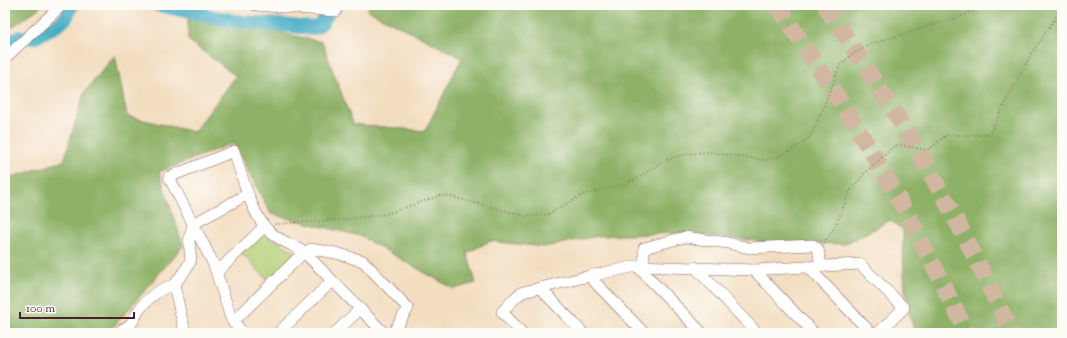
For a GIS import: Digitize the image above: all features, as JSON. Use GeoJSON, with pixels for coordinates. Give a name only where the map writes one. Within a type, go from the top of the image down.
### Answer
{"type":"FeatureCollection","features":[{"type":"Feature","properties":{"kind":"street"},"geometry":{"type":"LineString","coordinates":[[5,58],[62,5]]}},
{"type":"Feature","properties":{"kind":"street"},"geometry":{"type":"LineString","coordinates":[[256,5],[336,11]]}},
{"type":"Feature","properties":{"kind":"street"},"geometry":{"type":"LineString","coordinates":[[244,333],[233,322],[217,272],[169,177],[234,151],[248,194],[261,223],[269,226],[281,240],[296,246],[304,252],[384,333]]}},
{"type":"Feature","properties":{"kind":"street"},"geometry":{"type":"LineString","coordinates":[[118,333],[130,325],[139,310],[150,298],[164,287],[174,285],[186,269],[191,260],[189,241],[193,224],[248,194]]}},
{"type":"Feature","properties":{"kind":"street"},"geometry":{"type":"LineString","coordinates":[[217,272],[269,226]]}},
{"type":"Feature","properties":{"kind":"street"},"geometry":{"type":"LineString","coordinates":[[640,265],[644,248],[685,237],[728,243],[749,248],[813,245],[818,249],[821,266]]}},
{"type":"Feature","properties":{"kind":"street"},"geometry":{"type":"LineString","coordinates":[[233,322],[304,252],[311,249],[336,253],[363,261],[408,308],[393,333]]}},
{"type":"Feature","properties":{"kind":"street"},"geometry":{"type":"LineString","coordinates":[[522,333],[502,312],[517,296],[523,292],[640,265],[754,270],[860,264],[904,308],[878,333]]}},
{"type":"Feature","properties":{"kind":"street"},"geometry":{"type":"LineString","coordinates":[[640,265],[702,333]]}},
{"type":"Feature","properties":{"kind":"street"},"geometry":{"type":"LineString","coordinates":[[695,267],[758,333]]}},
{"type":"Feature","properties":{"kind":"street"},"geometry":{"type":"LineString","coordinates":[[808,268],[870,333]]}},
{"type":"Feature","properties":{"kind":"street"},"geometry":{"type":"LineString","coordinates":[[754,270],[814,333]]}},
{"type":"Feature","properties":{"kind":"street"},"geometry":{"type":"LineString","coordinates":[[589,276],[644,333]]}},
{"type":"Feature","properties":{"kind":"street"},"geometry":{"type":"LineString","coordinates":[[278,333],[332,281]]}},
{"type":"Feature","properties":{"kind":"street"},"geometry":{"type":"LineString","coordinates":[[174,285],[185,333]]}},
{"type":"Feature","properties":{"kind":"street"},"geometry":{"type":"LineString","coordinates":[[540,288],[582,333]]}},
{"type":"Feature","properties":{"kind":"street"},"geometry":{"type":"LineString","coordinates":[[335,333],[360,309]]}},
{"type":"Feature","properties":{"kind":"path"},"geometry":{"type":"LineString","coordinates":[[269,226],[341,220],[386,214],[442,195],[525,216],[547,215],[582,195],[625,184],[640,177],[663,161],[686,154],[708,152],[765,160],[793,150],[809,137],[816,126],[840,65],[853,54],[874,43],[965,15],[984,5]]}},
{"type":"Feature","properties":{"kind":"path"},"geometry":{"type":"LineString","coordinates":[[822,246],[835,227],[850,192],[864,174],[894,146],[901,144],[926,150],[948,135],[985,135],[990,132],[1030,56],[1062,8]]}},
{"type":"Feature","properties":{"kind":"green space"},"geometry":{"type":"Polygon","coordinates":[[[5,5],[43,5],[5,32],[5,5]]]}},
{"type":"Feature","properties":{"kind":"green space"},"geometry":{"type":"Polygon","coordinates":[[[371,5],[1062,5],[1062,333],[916,333],[911,322],[906,296],[903,230],[890,220],[844,244],[767,242],[682,233],[598,236],[544,247],[490,241],[467,253],[476,283],[454,289],[360,236],[271,214],[233,143],[159,172],[183,246],[108,333],[5,333],[5,179],[64,161],[84,93],[115,55],[127,116],[194,132],[236,76],[188,40],[188,12],[322,42],[353,124],[425,131],[462,58],[367,10],[371,5]]]}},
{"type":"Feature","properties":{"kind":"green space"},"geometry":{"type":"Polygon","coordinates":[[[261,232],[296,252],[269,281],[241,252],[261,232]]]}},
{"type":"Feature","properties":{"kind":"waterway"},"geometry":{"type":"LineString","coordinates":[[5,47],[10,42],[20,37],[35,37],[57,25],[66,18],[72,5]]}},
{"type":"Feature","properties":{"kind":"waterway"},"geometry":{"type":"LineString","coordinates":[[157,5],[234,21],[313,28],[322,22],[332,5]]}},
{"type":"Feature","properties":{"kind":"tunnel"},"geometry":{"type":"LineString","coordinates":[[777,5],[852,119],[888,179],[967,333]]}},
{"type":"Feature","properties":{"kind":"tunnel"},"geometry":{"type":"LineString","coordinates":[[825,5],[886,98],[929,170],[987,280],[1011,333]]}}]}
